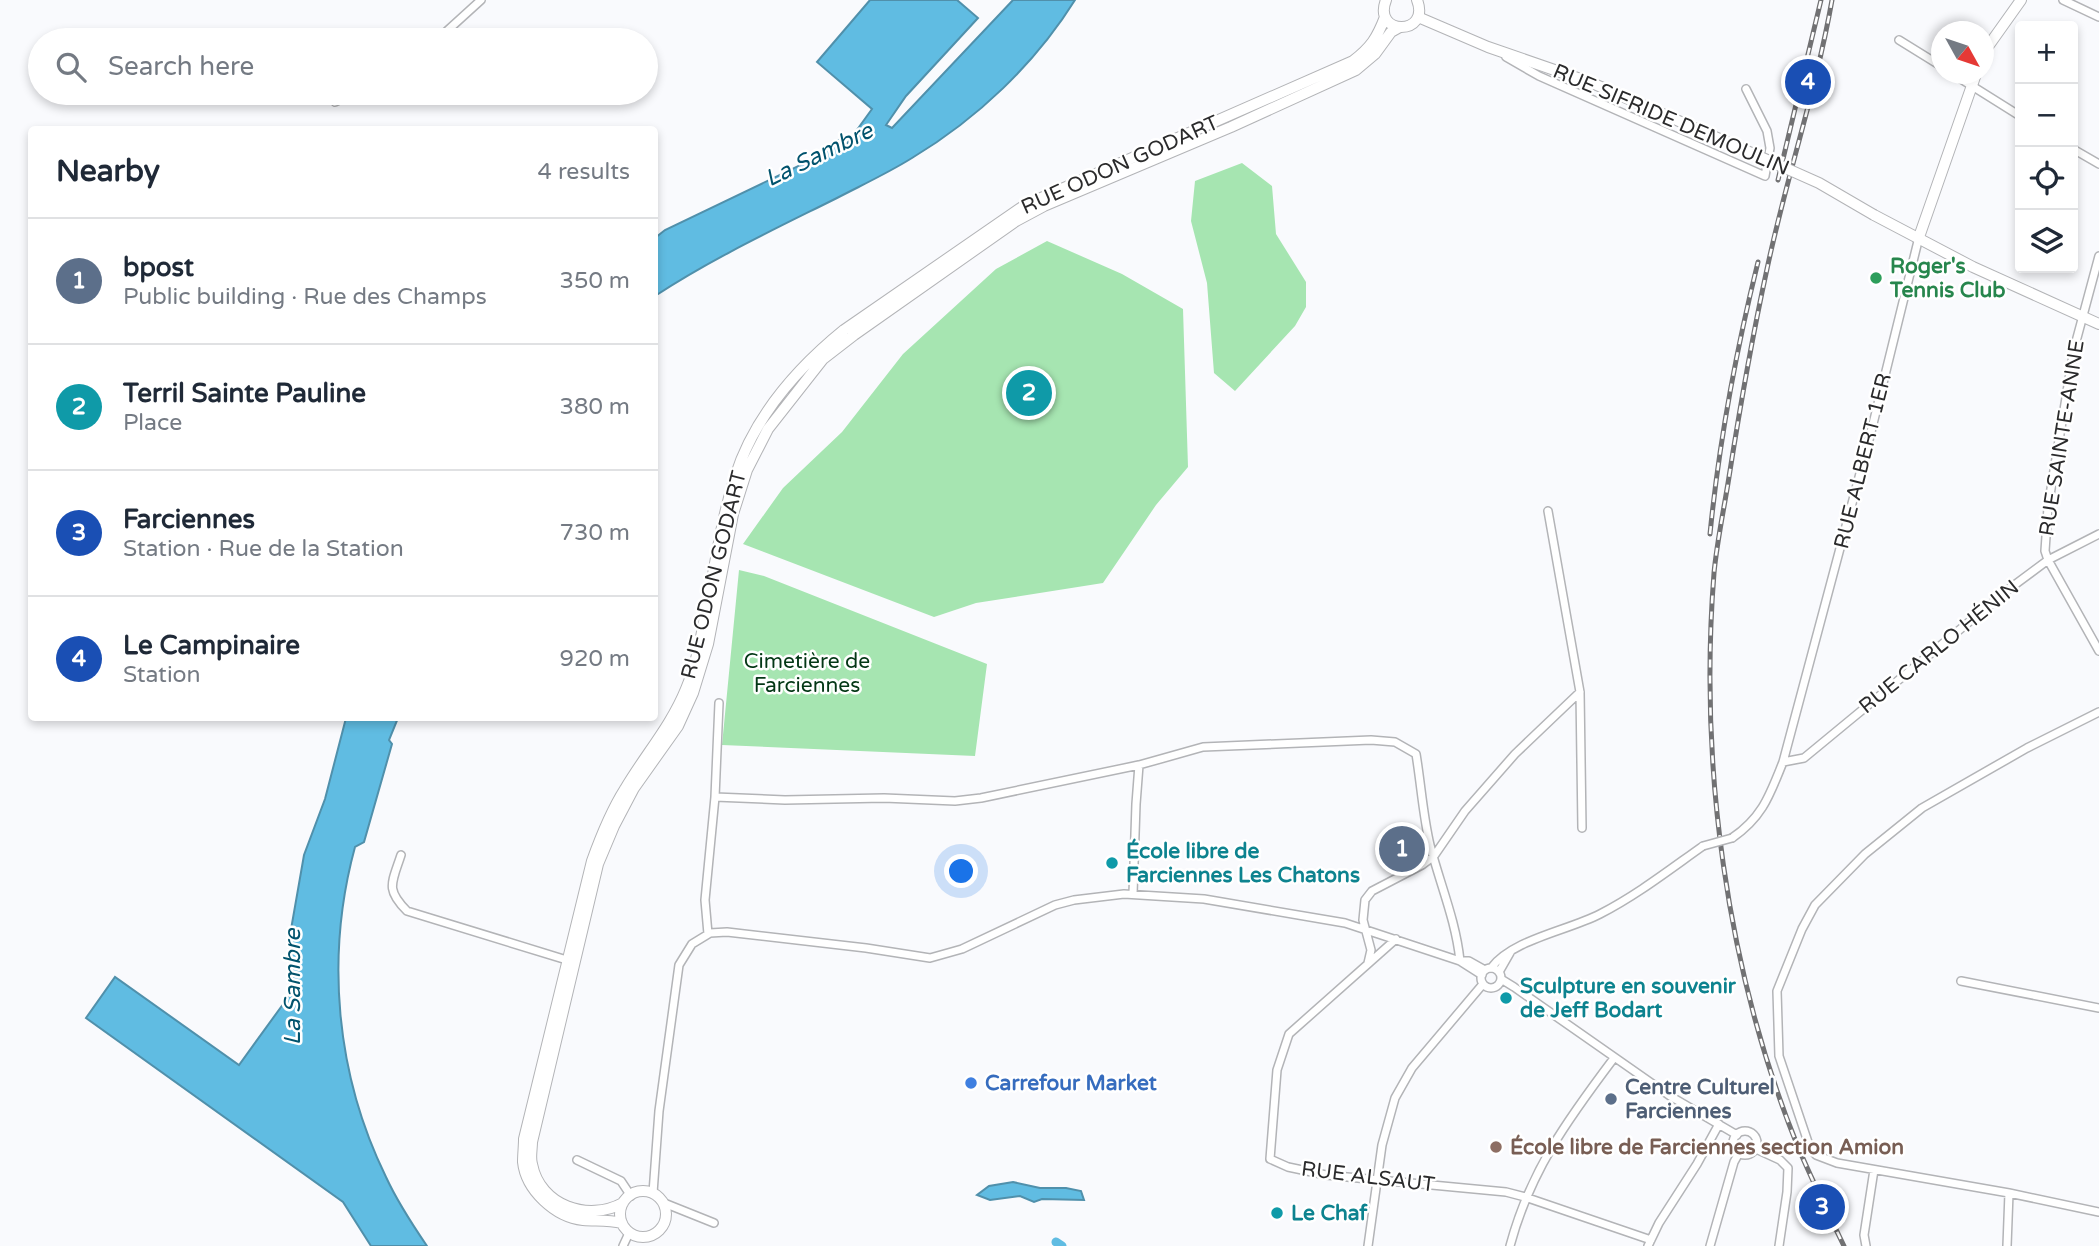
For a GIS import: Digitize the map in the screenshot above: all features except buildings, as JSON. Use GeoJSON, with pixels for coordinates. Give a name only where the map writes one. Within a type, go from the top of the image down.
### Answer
{"type":"FeatureCollection","features":[{"type":"Feature","properties":{"kind":"main road"},"geometry":{"type":"LineString","coordinates":[[1382,1],[1385,17],[1400,27],[1410,25],[1418,17],[1420,8],[1417,0]]}},
{"type":"Feature","properties":{"kind":"main road"},"geometry":{"type":"LineString","coordinates":[[1994,39],[2021,0]]}},
{"type":"Feature","properties":{"kind":"main road","name":"RUE ODON GODART"},"geometry":{"type":"LineString","coordinates":[[627,1199],[612,1209],[591,1211],[580,1211],[559,1203],[542,1187],[532,1164],[532,1142],[592,861],[609,817],[670,721],[686,690],[699,643],[735,475],[769,409],[792,378],[819,350],[844,330],[1025,205],[1353,61],[1372,44],[1385,17]]}},
{"type":"Feature","properties":{"kind":"main road","name":"RUE SIFRIDE DEMOULIN"},"geometry":{"type":"LineString","coordinates":[[1418,17],[1488,47],[1592,83],[1819,183],[1973,267],[2099,324]]}},
{"type":"Feature","properties":{"kind":"main road","name":"RUE ODON GODART"},"geometry":{"type":"LineString","coordinates":[[622,1223],[568,1217],[547,1204],[531,1184],[523,1163],[524,1139],[598,864],[634,788],[678,726],[693,693],[708,644],[733,514],[747,470],[768,429],[823,359],[1016,221],[1044,206],[1231,127],[1356,70],[1375,54],[1391,32],[1400,27]]}},
{"type":"Feature","properties":{"kind":"main road","name":"RUE ALBERT 1ER"},"geometry":{"type":"LineString","coordinates":[[1919,237],[1972,85]]}},
{"type":"Feature","properties":{"kind":"main road"},"geometry":{"type":"LineString","coordinates":[[640,1191],[653,1193],[664,1203],[666,1217],[661,1230],[650,1241],[629,1233],[620,1214],[627,1199],[640,1191]]}},
{"type":"Feature","properties":{"kind":"street"},"geometry":{"type":"LineString","coordinates":[[450,28],[481,0]]}},
{"type":"Feature","properties":{"kind":"street"},"geometry":{"type":"LineString","coordinates":[[2063,0],[2099,17]]}},
{"type":"Feature","properties":{"kind":"street"},"geometry":{"type":"LineString","coordinates":[[1899,40],[1931,60]]}},
{"type":"Feature","properties":{"kind":"street"},"geometry":{"type":"LineString","coordinates":[[1488,47],[1539,76],[1765,176],[1770,148],[1767,131],[1746,89]]}},
{"type":"Feature","properties":{"kind":"street"},"geometry":{"type":"LineString","coordinates":[[1972,85],[2015,113]]}},
{"type":"Feature","properties":{"kind":"street"},"geometry":{"type":"LineString","coordinates":[[2078,152],[2099,164]]}},
{"type":"Feature","properties":{"kind":"street","name":"RUE ALBERT 1ER"},"geometry":{"type":"LineString","coordinates":[[1514,948],[1599,915],[1661,878],[1703,846],[1732,838],[1758,817],[1783,762],[1867,448],[1919,237]]}},
{"type":"Feature","properties":{"kind":"street","name":"RUE SAINTE-ANNE"},"geometry":{"type":"LineString","coordinates":[[2099,256],[2074,349],[2048,507],[2045,551],[2099,651]]}},
{"type":"Feature","properties":{"kind":"street"},"geometry":{"type":"LineString","coordinates":[[1548,511],[1580,692],[1582,828]]}},
{"type":"Feature","properties":{"kind":"street","name":"RUE CARLO HÉNIN"},"geometry":{"type":"LineString","coordinates":[[1783,762],[1804,758],[1941,644],[2048,560],[2099,534]]}},
{"type":"Feature","properties":{"kind":"street"},"geometry":{"type":"LineString","coordinates":[[1367,964],[1371,950],[1363,911],[1365,900],[1372,891],[1434,856],[1465,811],[1515,754],[1580,692]]}},
{"type":"Feature","properties":{"kind":"street"},"geometry":{"type":"LineString","coordinates":[[708,934],[705,900],[715,797],[719,704]]}},
{"type":"Feature","properties":{"kind":"street"},"geometry":{"type":"LineString","coordinates":[[2099,712],[2027,747],[1922,808],[1865,854],[1815,905],[1802,929],[1777,991],[1779,1056],[1810,1148],[1816,1155],[1837,1163],[2099,1212]]}},
{"type":"Feature","properties":{"kind":"street"},"geometry":{"type":"LineString","coordinates":[[715,797],[955,801],[1139,765],[1203,747],[1327,741],[1395,742],[1416,754],[1430,843],[1460,961]]}},
{"type":"Feature","properties":{"kind":"street"},"geometry":{"type":"LineString","coordinates":[[1133,894],[1139,765]]}},
{"type":"Feature","properties":{"kind":"street"},"geometry":{"type":"LineString","coordinates":[[401,855],[391,886],[396,900],[407,911],[571,961]]}},
{"type":"Feature","properties":{"kind":"street"},"geometry":{"type":"LineString","coordinates":[[653,1193],[659,1111],[679,965],[692,944],[708,934],[727,932],[930,958],[962,949],[1055,905],[1074,900],[1133,894],[1204,899],[1345,923],[1500,976],[1670,1096],[1737,1135],[1747,1132],[1754,1135],[1756,1149],[1748,1155],[1739,1153],[1734,1144],[1737,1135]]}},
{"type":"Feature","properties":{"kind":"street","name":"RUE ALSAUT"},"geometry":{"type":"LineString","coordinates":[[1396,939],[1289,1034],[1277,1070],[1270,1159],[1288,1167],[1325,1175],[1506,1192],[1650,1243]]}},
{"type":"Feature","properties":{"kind":"street"},"geometry":{"type":"LineString","coordinates":[[1368,1246],[1382,1145],[1395,1098],[1412,1068],[1483,984],[1486,971],[1514,948]]}},
{"type":"Feature","properties":{"kind":"street"},"geometry":{"type":"LineString","coordinates":[[1483,984],[1492,988],[1498,985],[1514,948]]}},
{"type":"Feature","properties":{"kind":"street"},"geometry":{"type":"LineString","coordinates":[[1961,981],[2099,1008]]}},
{"type":"Feature","properties":{"kind":"street"},"geometry":{"type":"LineString","coordinates":[[1510,1246],[1525,1197],[1554,1141],[1614,1058]]}},
{"type":"Feature","properties":{"kind":"street"},"geometry":{"type":"LineString","coordinates":[[1650,1243],[1719,1124]]}},
{"type":"Feature","properties":{"kind":"street"},"geometry":{"type":"LineString","coordinates":[[1756,1149],[1780,1160],[1788,1168],[1779,1246]]}},
{"type":"Feature","properties":{"kind":"street"},"geometry":{"type":"LineString","coordinates":[[1710,1246],[1739,1153]]}},
{"type":"Feature","properties":{"kind":"street"},"geometry":{"type":"LineString","coordinates":[[577,1160],[621,1181],[627,1199]]}},
{"type":"Feature","properties":{"kind":"street"},"geometry":{"type":"LineString","coordinates":[[1866,1246],[1864,1235],[1874,1170]]}},
{"type":"Feature","properties":{"kind":"street"},"geometry":{"type":"LineString","coordinates":[[2007,1246],[2009,1194]]}},
{"type":"Feature","properties":{"kind":"street"},"geometry":{"type":"LineString","coordinates":[[664,1203],[714,1223]]}},
{"type":"Feature","properties":{"kind":"street"},"geometry":{"type":"LineString","coordinates":[[623,1246],[629,1233]]}},
{"type":"Feature","properties":{"kind":"green space"},"geometry":{"type":"Polygon","coordinates":[[[1242,163],[1272,186],[1276,234],[1306,282],[1306,307],[1295,326],[1235,391],[1214,373],[1207,283],[1191,221],[1195,181],[1242,163]]]}},
{"type":"Feature","properties":{"kind":"green space"},"geometry":{"type":"Polygon","coordinates":[[[1047,241],[1122,274],[1183,309],[1188,467],[1156,505],[1103,583],[976,603],[934,617],[743,544],[783,488],[842,432],[903,354],[996,269],[1047,241]]]}},
{"type":"Feature","properties":{"kind":"green space","name":"Cimetière de Farciennes"},"geometry":{"type":"Polygon","coordinates":[[[739,570],[764,576],[987,664],[975,756],[722,745],[739,570]]]}},
{"type":"Feature","properties":{"kind":"water","name":"La Sambre"},"geometry":{"type":"Polygon","coordinates":[[[870,0],[957,0],[978,18],[906,96],[886,125],[892,128],[1013,0],[1075,0],[1023,68],[982,108],[936,143],[884,174],[722,256],[658,294],[658,236],[811,160],[839,140],[846,145],[872,109],[817,62],[870,0]]]}},
{"type":"Feature","properties":{"kind":"water","name":"La Sambre"},"geometry":{"type":"Polygon","coordinates":[[[345,721],[397,721],[389,740],[392,744],[364,842],[355,847],[346,889],[338,973],[340,1015],[346,1057],[369,1138],[395,1195],[427,1246],[371,1246],[343,1202],[86,1018],[115,977],[239,1065],[289,996],[290,935],[304,855],[325,799],[345,721]]]}},
{"type":"Feature","properties":{"kind":"water"},"geometry":{"type":"Polygon","coordinates":[[[1013,1182],[1040,1188],[1081,1191],[1084,1200],[1042,1199],[1034,1202],[1020,1196],[990,1200],[977,1195],[989,1186],[1013,1182]]]}},
{"type":"Feature","properties":{"kind":"waterway"},"geometry":{"type":"LineString","coordinates":[[1056,1242],[1062,1246]]}},
{"type":"Feature","properties":{"kind":"railway"},"geometry":{"type":"LineString","coordinates":[[1778,180],[1821,0]]}},
{"type":"Feature","properties":{"kind":"railway"},"geometry":{"type":"LineString","coordinates":[[1832,0],[1818,68],[1767,269],[1751,347],[1714,573],[1710,645],[1715,791],[1723,865],[1736,938],[1752,1009],[1773,1079],[1798,1147],[1844,1246]]}},
{"type":"Feature","properties":{"kind":"railway"},"geometry":{"type":"LineString","coordinates":[[1710,534],[1729,397],[1758,262]]}},
{"type":"Feature","properties":{"kind":"place","name":"Le Campinaire"},"geometry":{"type":"Point","coordinates":[1808,82]}},
{"type":"Feature","properties":{"kind":"place","name":"Roger's Tennis Club"},"geometry":{"type":"Point","coordinates":[1876,278]}},
{"type":"Feature","properties":{"kind":"place","name":"Terril Sainte Pauline"},"geometry":{"type":"Point","coordinates":[1029,393]}},
{"type":"Feature","properties":{"kind":"place","name":"bpost"},"geometry":{"type":"Point","coordinates":[1402,849]}},
{"type":"Feature","properties":{"kind":"place","name":"École libre de Farciennes Les Chatons"},"geometry":{"type":"Point","coordinates":[1112,863]}},
{"type":"Feature","properties":{"kind":"place","name":"Sculpture en souvenir de Jeff Bodart"},"geometry":{"type":"Point","coordinates":[1506,998]}},
{"type":"Feature","properties":{"kind":"place","name":"Carrefour Market"},"geometry":{"type":"Point","coordinates":[971,1083]}},
{"type":"Feature","properties":{"kind":"place","name":"Centre Culturel Farciennes"},"geometry":{"type":"Point","coordinates":[1611,1099]}},
{"type":"Feature","properties":{"kind":"place","name":"École libre de Farciennes section Amion"},"geometry":{"type":"Point","coordinates":[1496,1147]}},
{"type":"Feature","properties":{"kind":"place","name":"Farciennes"},"geometry":{"type":"Point","coordinates":[1822,1207]}},
{"type":"Feature","properties":{"kind":"place","name":"Le Chaf"},"geometry":{"type":"Point","coordinates":[1277,1213]}}]}
